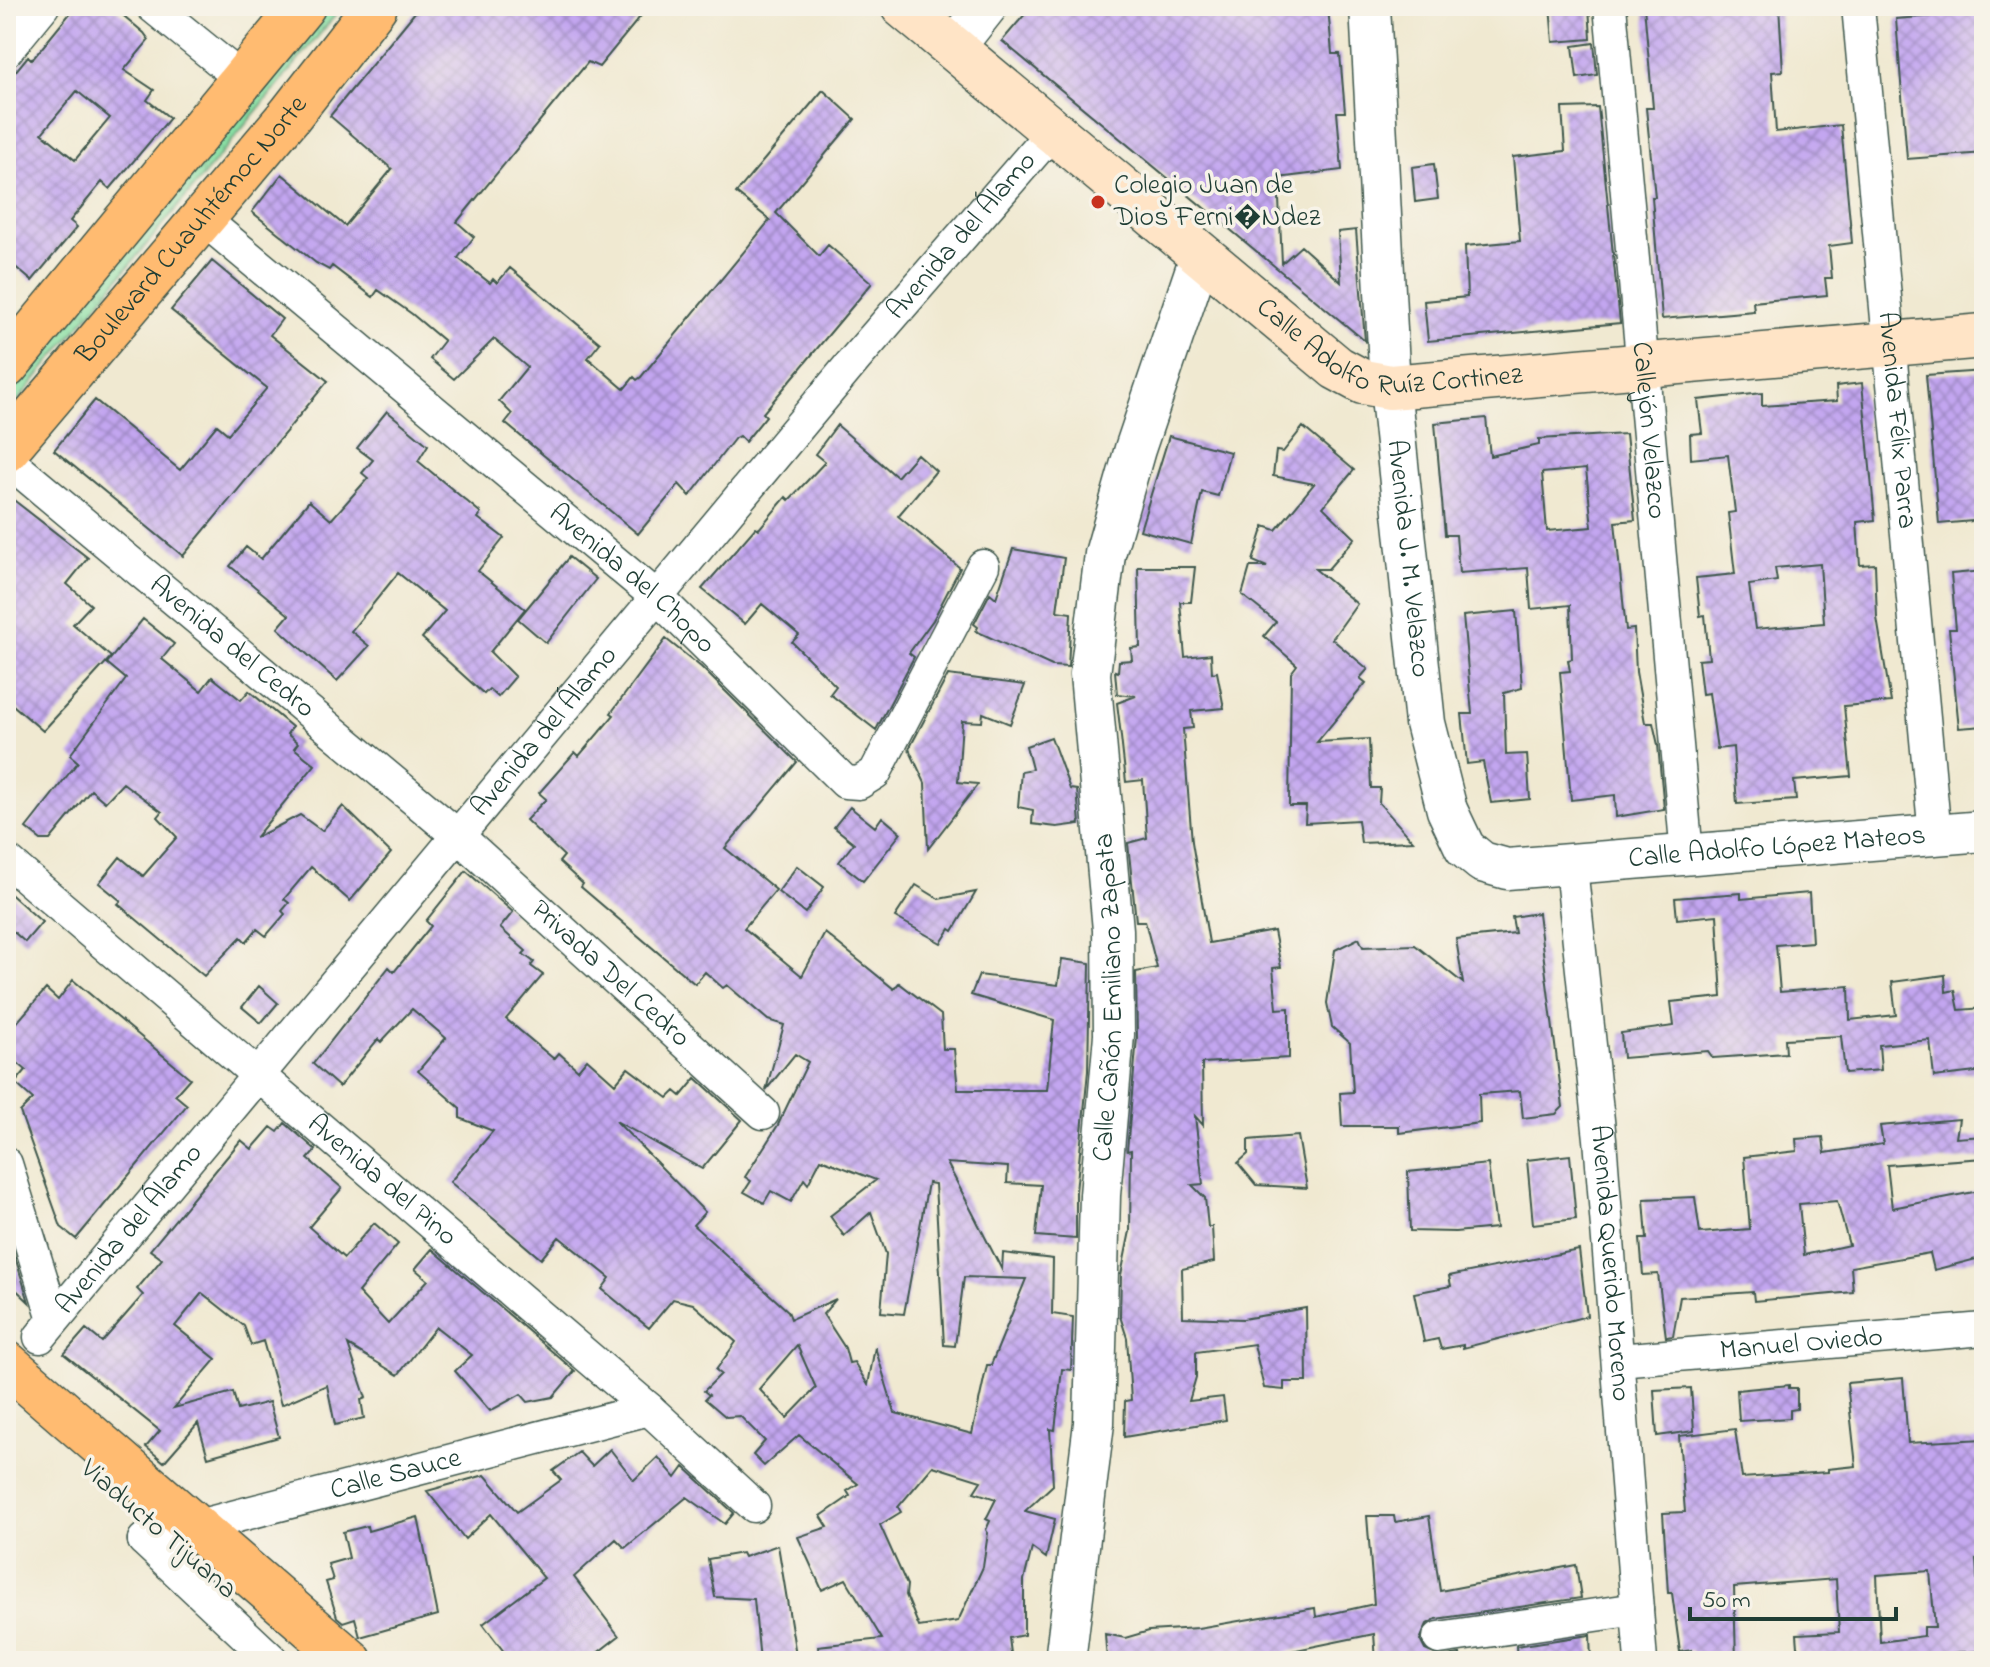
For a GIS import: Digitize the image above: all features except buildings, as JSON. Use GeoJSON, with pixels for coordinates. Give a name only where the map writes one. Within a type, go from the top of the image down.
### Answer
{"type":"FeatureCollection","features":[{"type":"Feature","properties":{"kind":"main road","name":"Boulevard Cuauhtémoc Norte"},"geometry":{"type":"LineString","coordinates":[[6,366],[303,6]]}},
{"type":"Feature","properties":{"kind":"main road","name":"Boulevard Cuauhtémoc Norte"},"geometry":{"type":"LineString","coordinates":[[6,450],[203,219],[375,6]]}},
{"type":"Feature","properties":{"kind":"main road","name":"Calle Adolfo Ruíz Cortinez"},"geometry":{"type":"LineString","coordinates":[[903,6],[1337,368],[1363,382],[1390,387],[1984,336]]}},
{"type":"Feature","properties":{"kind":"main road"},"geometry":{"type":"LineString","coordinates":[[33,1335],[92,1439]]}},
{"type":"Feature","properties":{"kind":"main road"},"geometry":{"type":"LineString","coordinates":[[6,1363],[92,1439]]}},
{"type":"Feature","properties":{"kind":"main road","name":"Viaducto Tijuana"},"geometry":{"type":"LineString","coordinates":[[6,1398],[311,1661]]}},
{"type":"Feature","properties":{"kind":"main road","name":"Viaducto Tijuana"},"geometry":{"type":"LineString","coordinates":[[92,1439],[350,1661]]}},
{"type":"Feature","properties":{"kind":"street"},"geometry":{"type":"LineString","coordinates":[[6,51],[43,6]]}},
{"type":"Feature","properties":{"kind":"street"},"geometry":{"type":"LineString","coordinates":[[152,6],[242,79]]}},
{"type":"Feature","properties":{"kind":"street"},"geometry":{"type":"LineString","coordinates":[[953,49],[987,6]]}},
{"type":"Feature","properties":{"kind":"street","name":"Avenida J. M. Velazco"},"geometry":{"type":"LineString","coordinates":[[1370,6],[1390,387],[1425,723],[1453,825],[1465,848],[1482,862],[1507,869],[1571,867]]}},
{"type":"Feature","properties":{"kind":"street","name":"Callejón Velazco"},"geometry":{"type":"LineString","coordinates":[[1610,6],[1687,855]]}},
{"type":"Feature","properties":{"kind":"street","name":"Avenida Félix Parra"},"geometry":{"type":"LineString","coordinates":[[1858,6],[1935,836]]}},
{"type":"Feature","properties":{"kind":"street","name":"Avenida del Álamo"},"geometry":{"type":"LineString","coordinates":[[33,1335],[658,598],[856,358],[1053,131]]}},
{"type":"Feature","properties":{"kind":"street","name":"Avenida del Chopo"},"geometry":{"type":"LineString","coordinates":[[203,219],[658,598],[845,782],[859,783],[875,773],[983,566]]}},
{"type":"Feature","properties":{"kind":"street","name":"Calle Cañón Emiliano Zapata"},"geometry":{"type":"LineString","coordinates":[[1065,1661],[1094,1423],[1100,1195],[1114,1035],[1113,930],[1090,674],[1105,554],[1135,449],[1201,254]]}},
{"type":"Feature","properties":{"kind":"street","name":"Avenida del Cedro"},"geometry":{"type":"LineString","coordinates":[[6,459],[457,835]]}},
{"type":"Feature","properties":{"kind":"street","name":"Calle Adolfo López Mateos"},"geometry":{"type":"LineString","coordinates":[[1571,867],[1984,831]]}},
{"type":"Feature","properties":{"kind":"street","name":"Privada Del Cedro"},"geometry":{"type":"LineString","coordinates":[[457,835],[763,1113]]}},
{"type":"Feature","properties":{"kind":"street","name":"Avenida del Pino"},"geometry":{"type":"LineString","coordinates":[[6,860],[649,1409],[754,1506]]}},
{"type":"Feature","properties":{"kind":"street","name":"Avenida Querido Moreno"},"geometry":{"type":"LineString","coordinates":[[1571,867],[1600,1139],[1641,1661]]}},
{"type":"Feature","properties":{"kind":"street"},"geometry":{"type":"LineString","coordinates":[[6,1164],[33,1335]]}},
{"type":"Feature","properties":{"kind":"street","name":"Manuel Oviedo"},"geometry":{"type":"LineString","coordinates":[[1618,1360],[1984,1329]]}},
{"type":"Feature","properties":{"kind":"street","name":"Calle Sauce"},"geometry":{"type":"LineString","coordinates":[[273,1661],[144,1540],[649,1409]]}},
{"type":"Feature","properties":{"kind":"street"},"geometry":{"type":"LineString","coordinates":[[1439,1638],[1637,1609]]}},
{"type":"Feature","properties":{"kind":"green space"},"geometry":{"type":"Polygon","coordinates":[[[325,6],[343,6],[6,415],[6,393],[325,6]]]}},
{"type":"Feature","properties":{"kind":"place","name":"Colegio Juan de Dios Ferni�Ndez"},"geometry":{"type":"Point","coordinates":[1098,202]}}]}
